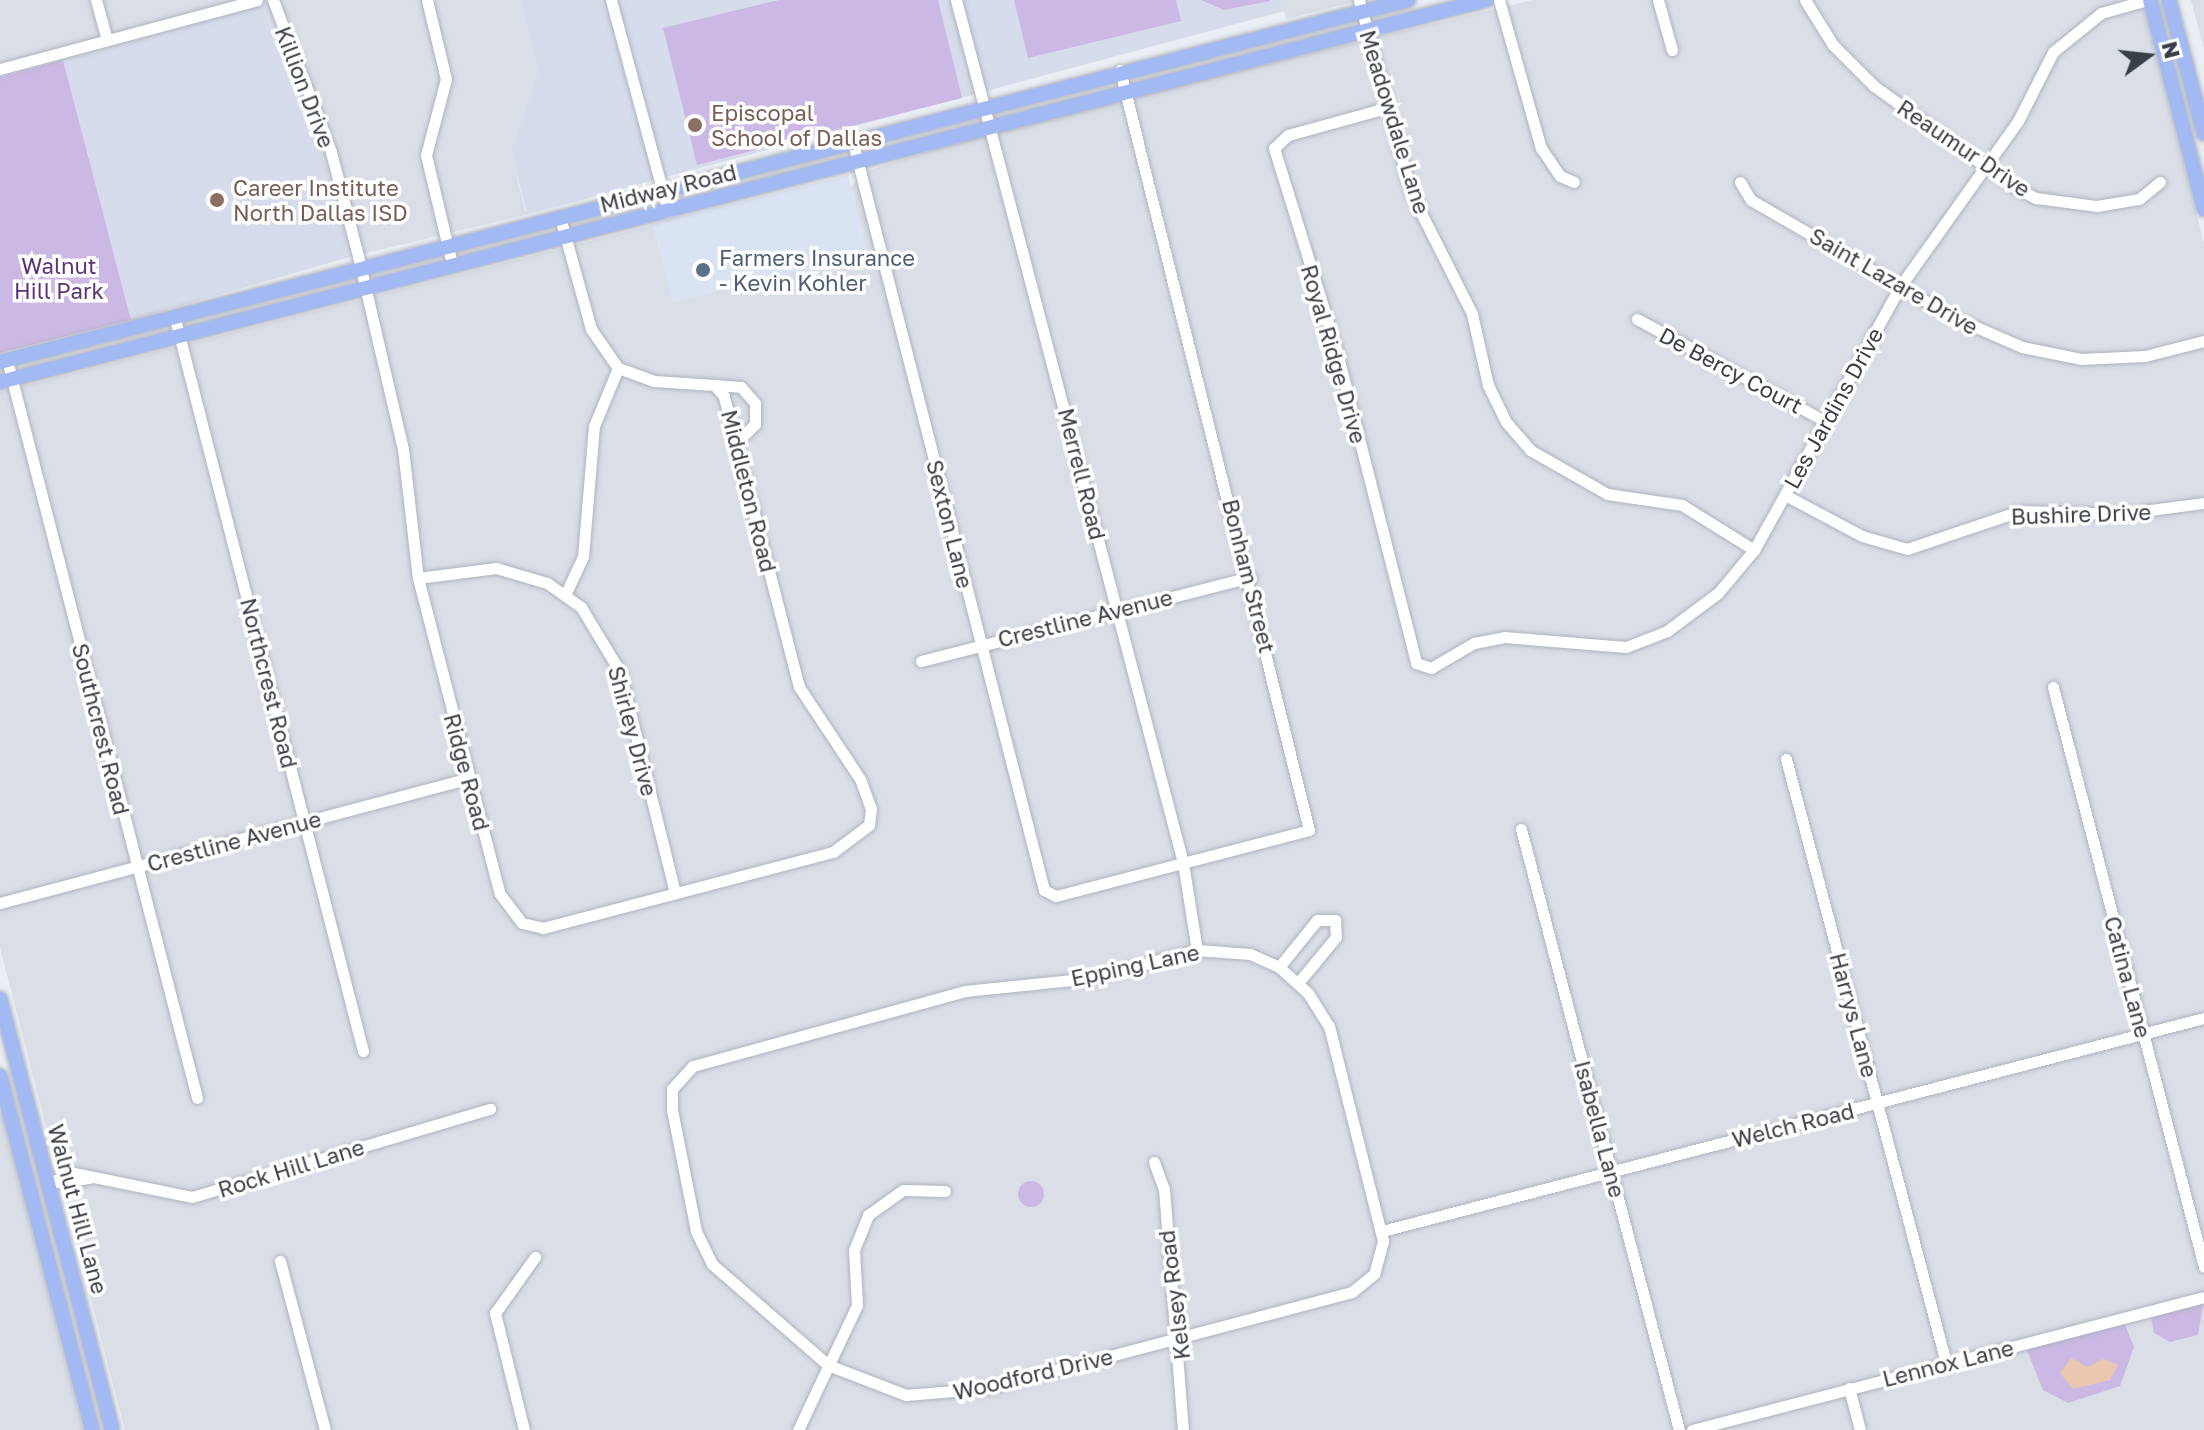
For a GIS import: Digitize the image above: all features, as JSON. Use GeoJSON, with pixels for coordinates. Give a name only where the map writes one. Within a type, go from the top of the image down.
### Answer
{"type":"FeatureCollection","features":[{"type":"Feature","properties":{"kind":"main road","name":"Midway Road"},"geometry":{"type":"LineString","coordinates":[[4,361],[360,267],[736,174],[1360,6],[1408,0]]}},
{"type":"Feature","properties":{"kind":"main road","name":"Midway Road"},"geometry":{"type":"LineString","coordinates":[[6,380],[741,192],[992,122],[1486,0]]}},
{"type":"Feature","properties":{"kind":"main road"},"geometry":{"type":"LineString","coordinates":[[2148,0],[2204,209]]}},
{"type":"Feature","properties":{"kind":"main road"},"geometry":{"type":"LineString","coordinates":[[2169,0],[2204,133]]}},
{"type":"Feature","properties":{"kind":"main road"},"geometry":{"type":"LineString","coordinates":[[736,174],[741,192]]}},
{"type":"Feature","properties":{"kind":"main road"},"geometry":{"type":"LineString","coordinates":[[220,303],[225,322]]}},
{"type":"Feature","properties":{"kind":"main road","name":"Walnut Hill Lane"},"geometry":{"type":"LineString","coordinates":[[0,999],[112,1430]]}},
{"type":"Feature","properties":{"kind":"main road","name":"Walnut Hill Lane"},"geometry":{"type":"LineString","coordinates":[[0,1076],[92,1430]]}},
{"type":"Feature","properties":{"kind":"main road"},"geometry":{"type":"LineString","coordinates":[[29,1188],[48,1183]]}},
{"type":"Feature","properties":{"kind":"street"},"geometry":{"type":"LineString","coordinates":[[96,0],[107,40]]}},
{"type":"Feature","properties":{"kind":"street"},"geometry":{"type":"LineString","coordinates":[[0,69],[257,0]]}},
{"type":"Feature","properties":{"kind":"street","name":"Killion Drive"},"geometry":{"type":"LineString","coordinates":[[273,0],[331,152],[360,267]]}},
{"type":"Feature","properties":{"kind":"street"},"geometry":{"type":"LineString","coordinates":[[427,0],[446,79],[426,155],[452,264]]}},
{"type":"Feature","properties":{"kind":"street"},"geometry":{"type":"LineString","coordinates":[[611,0],[668,211]]}},
{"type":"Feature","properties":{"kind":"street","name":"Merrell Road"},"geometry":{"type":"LineString","coordinates":[[956,0],[992,122],[1183,863],[1197,950]]}},
{"type":"Feature","properties":{"kind":"street"},"geometry":{"type":"LineString","coordinates":[[1499,0],[1541,148],[1560,176],[1574,182]]}},
{"type":"Feature","properties":{"kind":"street"},"geometry":{"type":"LineString","coordinates":[[1658,0],[1672,50]]}},
{"type":"Feature","properties":{"kind":"street","name":"Reaumur Drive"},"geometry":{"type":"LineString","coordinates":[[1805,0],[1833,45],[1874,86],[1985,167],[2036,198],[2080,207],[2139,199],[2160,182]]}},
{"type":"Feature","properties":{"kind":"street","name":"Les Jardins Drive"},"geometry":{"type":"LineString","coordinates":[[1431,668],[1491,638],[1608,649],[1644,642],[1718,593],[1754,550],[1901,285],[1985,167],[2070,34],[2101,13],[2148,0]]}},
{"type":"Feature","properties":{"kind":"street","name":"Meadowdale Lane"},"geometry":{"type":"LineString","coordinates":[[1360,6],[1411,193],[1472,314],[1488,385],[1506,422],[1530,450],[1607,494],[1682,505],[1754,550]]}},
{"type":"Feature","properties":{"kind":"street","name":"Bonham Street"},"geometry":{"type":"LineString","coordinates":[[1056,896],[1309,830],[1250,577],[1120,70]]}},
{"type":"Feature","properties":{"kind":"street","name":"Royal Ridge Drive"},"geometry":{"type":"LineString","coordinates":[[1386,108],[1288,135],[1274,148],[1337,352],[1416,663],[1431,668]]}},
{"type":"Feature","properties":{"kind":"street","name":"Sexton Lane"},"geometry":{"type":"LineString","coordinates":[[853,143],[1044,890],[1056,896]]}},
{"type":"Feature","properties":{"kind":"street","name":"Saint Lazare Drive"},"geometry":{"type":"LineString","coordinates":[[1740,182],[1751,200],[1983,332],[2058,355],[2145,356],[2204,341]]}},
{"type":"Feature","properties":{"kind":"street"},"geometry":{"type":"LineString","coordinates":[[560,217],[591,329],[618,368],[594,426],[583,557],[566,593]]}},
{"type":"Feature","properties":{"kind":"street","name":"Ridge Road"},"geometry":{"type":"LineString","coordinates":[[360,267],[403,449],[418,578],[500,894],[522,923],[543,928],[833,852],[860,835]]}},
{"type":"Feature","properties":{"kind":"street","name":"Northcrest Road"},"geometry":{"type":"LineString","coordinates":[[174,315],[363,1051]]}},
{"type":"Feature","properties":{"kind":"street","name":"De Bercy Court"},"geometry":{"type":"LineString","coordinates":[[1637,319],[1825,421]]}},
{"type":"Feature","properties":{"kind":"street","name":"Southcrest Road"},"geometry":{"type":"LineString","coordinates":[[4,361],[6,380],[197,1098]]}},
{"type":"Feature","properties":{"kind":"street","name":"Middleton Road"},"geometry":{"type":"LineString","coordinates":[[618,368],[654,381],[714,385],[731,410],[799,687],[867,794],[869,825],[860,835]]}},
{"type":"Feature","properties":{"kind":"street"},"geometry":{"type":"LineString","coordinates":[[714,385],[741,387],[755,403],[755,424],[738,441]]}},
{"type":"Feature","properties":{"kind":"street","name":"Bushire Drive"},"geometry":{"type":"LineString","coordinates":[[1785,495],[1862,536],[1907,549],[2020,511],[2120,514],[2204,503]]}},
{"type":"Feature","properties":{"kind":"street","name":"Shirley Drive"},"geometry":{"type":"LineString","coordinates":[[418,578],[496,568],[566,593],[597,627],[620,672],[675,893]]}},
{"type":"Feature","properties":{"kind":"street","name":"Crestline Avenue"},"geometry":{"type":"LineString","coordinates":[[921,661],[1250,577]]}},
{"type":"Feature","properties":{"kind":"street","name":"Catina Lane"},"geometry":{"type":"LineString","coordinates":[[2053,687],[2204,1267]]}},
{"type":"Feature","properties":{"kind":"street","name":"Harrys Lane"},"geometry":{"type":"LineString","coordinates":[[1786,759],[1946,1363]]}},
{"type":"Feature","properties":{"kind":"street","name":"Crestline Avenue"},"geometry":{"type":"LineString","coordinates":[[0,903],[469,778]]}},
{"type":"Feature","properties":{"kind":"street","name":"Isabella Lane"},"geometry":{"type":"LineString","coordinates":[[1521,829],[1679,1430]]}},
{"type":"Feature","properties":{"kind":"street"},"geometry":{"type":"LineString","coordinates":[[1279,967],[1317,920],[1335,920],[1336,937],[1298,983]]}},
{"type":"Feature","properties":{"kind":"street","name":"Epping Lane"},"geometry":{"type":"LineString","coordinates":[[708,1061],[965,991],[1091,978],[1197,950],[1250,954],[1279,967],[1298,983],[1329,1026],[1382,1231]]}},
{"type":"Feature","properties":{"kind":"street","name":"Welch Road"},"geometry":{"type":"LineString","coordinates":[[1382,1231],[2204,1018]]}},
{"type":"Feature","properties":{"kind":"street","name":"Woodford Drive"},"geometry":{"type":"LineString","coordinates":[[708,1061],[693,1066],[672,1089],[701,1246],[733,1289],[828,1365],[906,1395],[940,1395],[1179,1340],[1352,1292],[1382,1260],[1382,1231]]}},
{"type":"Feature","properties":{"kind":"street","name":"Rock Hill Lane"},"geometry":{"type":"LineString","coordinates":[[48,1183],[89,1178],[192,1197],[490,1109]]}},
{"type":"Feature","properties":{"kind":"street","name":"Kelsey Road"},"geometry":{"type":"LineString","coordinates":[[1154,1162],[1164,1189],[1179,1340],[1183,1430]]}},
{"type":"Feature","properties":{"kind":"street"},"geometry":{"type":"LineString","coordinates":[[798,1430],[857,1305],[854,1250],[868,1215],[903,1190],[945,1191]]}},
{"type":"Feature","properties":{"kind":"street"},"geometry":{"type":"LineString","coordinates":[[524,1430],[495,1313],[535,1257]]}},
{"type":"Feature","properties":{"kind":"street"},"geometry":{"type":"LineString","coordinates":[[280,1261],[325,1430]]}},
{"type":"Feature","properties":{"kind":"street","name":"Lennox Lane"},"geometry":{"type":"LineString","coordinates":[[1692,1430],[2204,1297]]}},
{"type":"Feature","properties":{"kind":"street"},"geometry":{"type":"LineString","coordinates":[[1849,1388],[1860,1430]]}},
{"type":"Feature","properties":{"kind":"shaded area"},"geometry":{"type":"Polygon","coordinates":[[[0,0],[520,0],[538,71],[511,151],[525,210],[533,213],[350,257],[320,146],[262,6],[0,77],[0,0]]]}},
{"type":"Feature","properties":{"kind":"shaded area","name":"Episcopal School of Dallas"},"geometry":{"type":"Polygon","coordinates":[[[520,0],[1281,0],[1284,11],[533,213],[526,210],[511,151],[538,71],[520,0]]]}},
{"type":"Feature","properties":{"kind":"shaded area"},"geometry":{"type":"Polygon","coordinates":[[[1281,0],[1362,0],[1286,19],[1281,0]]]}},
{"type":"Feature","properties":{"kind":"shaded area"},"geometry":{"type":"Polygon","coordinates":[[[1532,0],[2141,0],[2204,243],[2204,1430],[125,1430],[0,948],[0,392],[653,225],[673,302],[867,253],[851,186],[870,170],[1011,126],[1532,0]]]}},
{"type":"Feature","properties":{"kind":"shaded area"},"geometry":{"type":"Polygon","coordinates":[[[2191,0],[2204,0],[2204,49],[2191,0]]]}},
{"type":"Feature","properties":{"kind":"shaded area","name":"Career Institute North Dallas ISD"},"geometry":{"type":"Polygon","coordinates":[[[262,6],[320,146],[350,257],[131,320],[63,60],[262,6]]]}},
{"type":"Feature","properties":{"kind":"shaded area"},"geometry":{"type":"Polygon","coordinates":[[[848,175],[868,254],[673,302],[653,224],[848,175]]]}},
{"type":"Feature","properties":{"kind":"shaded area"},"geometry":{"type":"Polygon","coordinates":[[[0,1110],[83,1430],[0,1430],[0,1110]]]}},
{"type":"Feature","properties":{"kind":"shaded area"},"geometry":{"type":"Polygon","coordinates":[[[2071,1358],[2087,1367],[2103,1359],[2118,1365],[2110,1380],[2073,1389],[2060,1373],[2071,1358]]]}},
{"type":"Feature","properties":{"kind":"green space"},"geometry":{"type":"Polygon","coordinates":[[[779,0],[938,0],[962,98],[697,165],[663,28],[779,0]]]}},
{"type":"Feature","properties":{"kind":"green space"},"geometry":{"type":"Polygon","coordinates":[[[1014,0],[1176,0],[1181,21],[1028,58],[1014,0]]]}},
{"type":"Feature","properties":{"kind":"green space"},"geometry":{"type":"Polygon","coordinates":[[[1201,0],[1270,0],[1270,1],[1224,10],[1201,0]]]}},
{"type":"Feature","properties":{"kind":"green space","name":"Walnut Hill Park"},"geometry":{"type":"Polygon","coordinates":[[[63,60],[131,320],[0,353],[0,77],[63,60]]]}},
{"type":"Feature","properties":{"kind":"green space"},"geometry":{"type":"Polygon","coordinates":[[[1031,1181],[1040,1185],[1044,1194],[1040,1203],[1031,1207],[1022,1203],[1018,1194],[1022,1185],[1031,1181]]]}},
{"type":"Feature","properties":{"kind":"green space"},"geometry":{"type":"Polygon","coordinates":[[[2204,1300],[2198,1335],[2170,1342],[2154,1333],[2150,1314],[2204,1300]]]}},
{"type":"Feature","properties":{"kind":"green space"},"geometry":{"type":"Polygon","coordinates":[[[2123,1320],[2134,1347],[2120,1386],[2068,1403],[2043,1390],[2026,1348],[2123,1320]]]}},
{"type":"Feature","properties":{"kind":"place","name":"Episcopal School of Dallas"},"geometry":{"type":"Point","coordinates":[695,125]}},
{"type":"Feature","properties":{"kind":"place","name":"Career Institute North Dallas ISD"},"geometry":{"type":"Point","coordinates":[217,200]}},
{"type":"Feature","properties":{"kind":"place","name":"Farmers Insurance - Kevin Kohler"},"geometry":{"type":"Point","coordinates":[703,270]}}]}
